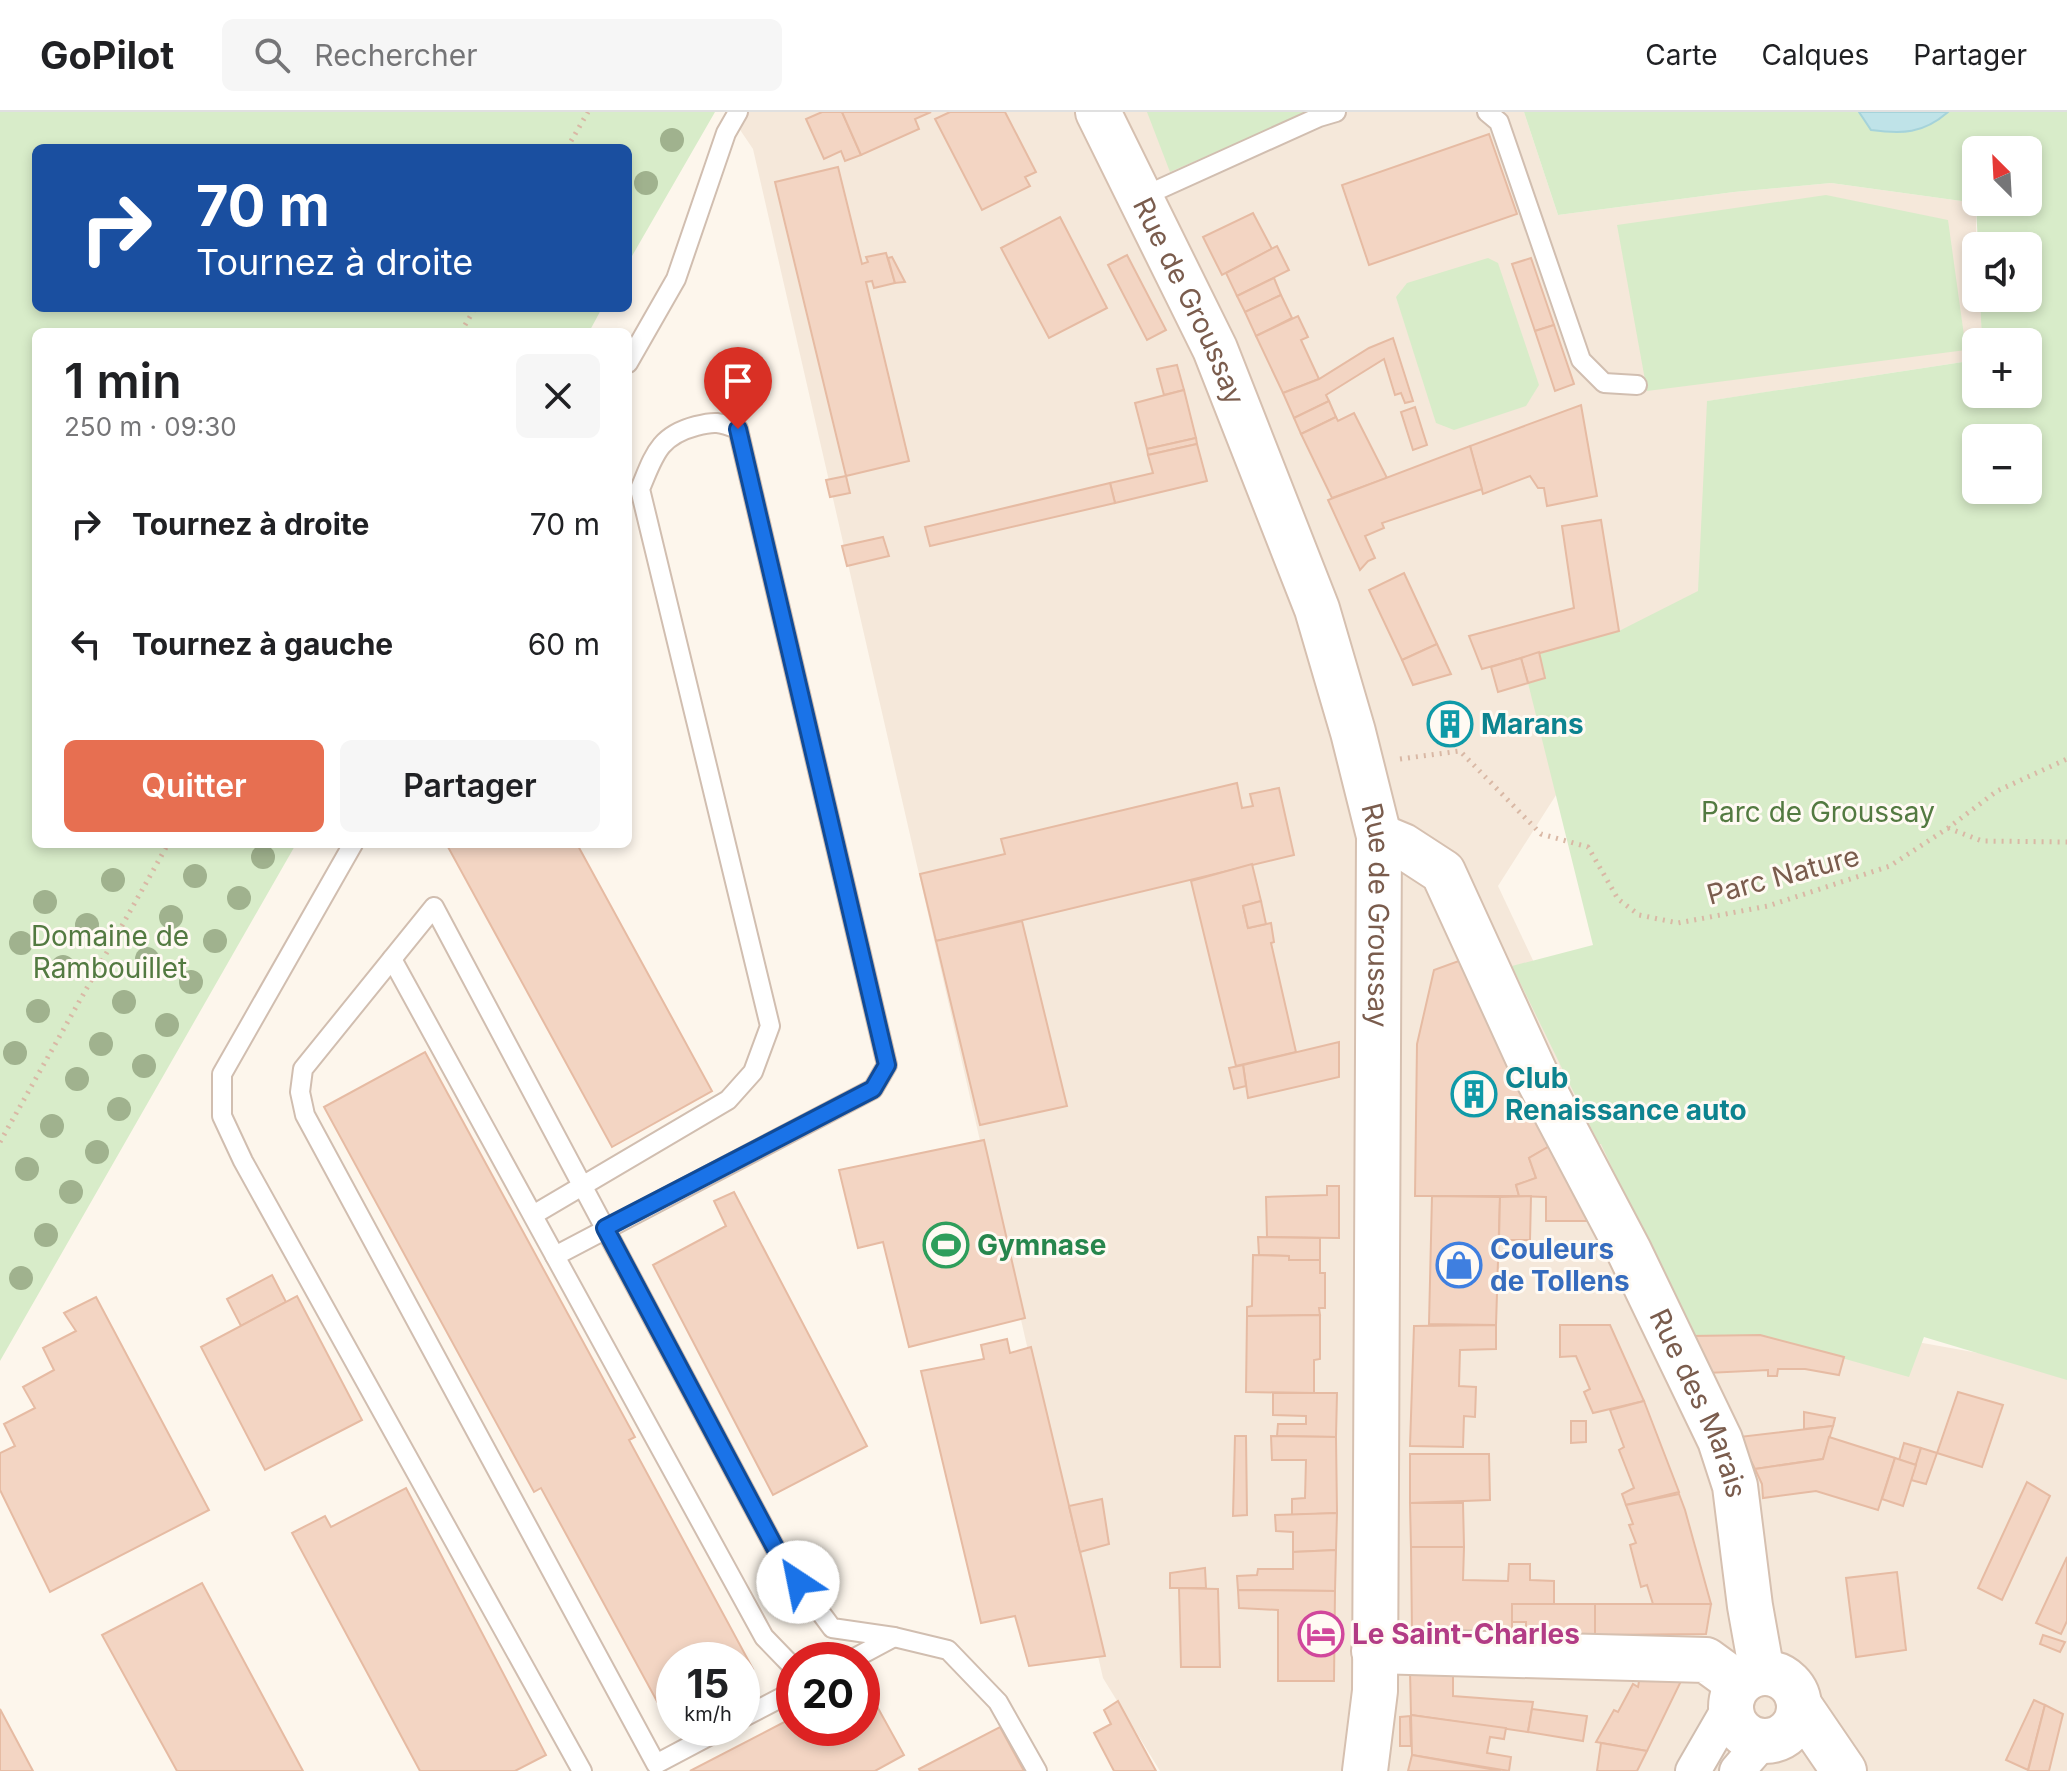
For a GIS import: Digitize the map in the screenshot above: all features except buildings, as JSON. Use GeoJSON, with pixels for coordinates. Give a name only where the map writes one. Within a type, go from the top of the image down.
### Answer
{"type":"FeatureCollection","features":[{"type":"Feature","properties":{"kind":"main road","name":"Rue de Groussay"},"geometry":{"type":"LineString","coordinates":[[1098,112],[1215,349],[1317,609],[1379,836],[1375,1691],[1365,1771]]}},
{"type":"Feature","properties":{"kind":"main road","name":"Rue des Marais"},"geometry":{"type":"LineString","coordinates":[[1379,836],[1403,846],[1443,872],[1535,1073],[1629,1251],[1720,1440],[1735,1486],[1750,1606],[1744,1688]]}},
{"type":"Feature","properties":{"kind":"main road"},"geometry":{"type":"LineString","coordinates":[[1374,1651],[1706,1660],[1744,1688]]}},
{"type":"Feature","properties":{"kind":"main road"},"geometry":{"type":"LineString","coordinates":[[1744,1688],[1784,1678],[1797,1695],[1799,1705],[1798,1716],[1787,1733],[1756,1751]]}},
{"type":"Feature","properties":{"kind":"main road"},"geometry":{"type":"LineString","coordinates":[[1744,1688],[1737,1727],[1753,1739],[1756,1751]]}},
{"type":"Feature","properties":{"kind":"main road"},"geometry":{"type":"LineString","coordinates":[[1799,1705],[1844,1771]]}},
{"type":"Feature","properties":{"kind":"main road"},"geometry":{"type":"LineString","coordinates":[[1756,1751],[1823,1771]]}},
{"type":"Feature","properties":{"kind":"street"},"geometry":{"type":"LineString","coordinates":[[1693,1771],[1744,1688]]}},
{"type":"Feature","properties":{"kind":"lane"},"geometry":{"type":"LineString","coordinates":[[632,356],[676,279],[726,133],[738,112]]}},
{"type":"Feature","properties":{"kind":"lane"},"geometry":{"type":"LineString","coordinates":[[1142,197],[1336,112]]}},
{"type":"Feature","properties":{"kind":"lane"},"geometry":{"type":"LineString","coordinates":[[1487,112],[1499,122],[1581,360],[1604,383],[1637,385]]}},
{"type":"Feature","properties":{"kind":"lane"},"geometry":{"type":"LineString","coordinates":[[533,1215],[728,1100],[753,1072],[770,1026],[640,489],[656,452],[675,432],[715,421],[738,429],[887,1065],[873,1089],[555,1256]]}},
{"type":"Feature","properties":{"kind":"lane"},"geometry":{"type":"LineString","coordinates":[[351,848],[222,1074],[222,1116],[243,1161],[582,1771]]}},
{"type":"Feature","properties":{"kind":"lane"},"geometry":{"type":"LineString","coordinates":[[690,1746],[649,1768],[305,1115],[300,1092],[303,1069],[434,907],[781,1559],[832,1628],[894,1637],[948,1650],[998,1702],[1037,1771]]}},
{"type":"Feature","properties":{"kind":"lane"},"geometry":{"type":"LineString","coordinates":[[392,959],[764,1637],[776,1649]]}},
{"type":"Feature","properties":{"kind":"lane"},"geometry":{"type":"LineString","coordinates":[[880,1644],[894,1637]]}},
{"type":"Feature","properties":{"kind":"path"},"geometry":{"type":"LineString","coordinates":[[569,144],[588,112]]}},
{"type":"Feature","properties":{"kind":"path","name":"Parc Nature"},"geometry":{"type":"LineString","coordinates":[[1361,763],[1460,751],[1541,834],[1588,847],[1618,899],[1639,915],[1678,923],[1768,906],[1890,866],[1997,791],[2067,759]]}},
{"type":"Feature","properties":{"kind":"path"},"geometry":{"type":"LineString","coordinates":[[1948,828],[1982,841],[2067,842]]}},
{"type":"Feature","properties":{"kind":"path"},"geometry":{"type":"LineString","coordinates":[[0,1142],[166,848]]}},
{"type":"Feature","properties":{"kind":"shaded area"},"geometry":{"type":"Polygon","coordinates":[[[728,112],[1524,112],[1558,215],[1831,183],[1962,201],[1962,216],[1976,216],[1976,232],[1962,232],[1962,312],[1981,312],[1981,328],[1962,328],[1962,362],[1708,401],[1699,591],[1669,618],[1498,886],[1694,1302],[2067,1369],[2067,1771],[1160,1771],[1103,1678],[753,149],[728,112]]]}},
{"type":"Feature","properties":{"kind":"green space","name":"Domaine de Rambouillet"},"geometry":{"type":"Polygon","coordinates":[[[0,112],[715,112],[632,256],[632,144],[32,144],[32,312],[600,312],[591,328],[32,328],[32,848],[294,848],[0,1361],[0,112]]]}},
{"type":"Feature","properties":{"kind":"green space"},"geometry":{"type":"Polygon","coordinates":[[[1147,112],[1309,112],[1170,172],[1147,112]]]}},
{"type":"Feature","properties":{"kind":"green space","name":"Parc de Groussay"},"geometry":{"type":"Polygon","coordinates":[[[1524,112],[2067,112],[2067,1380],[1924,1337],[1909,1377],[1760,1335],[1690,1336],[1601,1144],[1512,966],[1593,945],[1528,683],[1545,678],[1539,652],[1619,631],[1698,591],[1707,401],[1962,362],[1962,408],[2042,408],[2042,328],[1981,328],[1981,312],[2042,312],[2042,232],[1977,232],[1977,216],[2042,216],[2042,136],[1962,136],[1962,201],[1831,183],[1558,215],[1524,112]]]}},
{"type":"Feature","properties":{"kind":"green space"},"geometry":{"type":"Polygon","coordinates":[[[1826,195],[1948,220],[1963,328],[1962,351],[1647,391],[1617,225],[1826,195]]]}},
{"type":"Feature","properties":{"kind":"green space"},"geometry":{"type":"Polygon","coordinates":[[[1488,258],[1498,263],[1539,385],[1526,406],[1454,430],[1436,423],[1396,297],[1407,283],[1488,258]]]}},
{"type":"Feature","properties":{"kind":"water"},"geometry":{"type":"Polygon","coordinates":[[[1859,112],[1948,112],[1930,125],[1912,131],[1893,132],[1871,130],[1859,112]]]}},
{"type":"Feature","properties":{"kind":"place","name":"Marans"},"geometry":{"type":"Point","coordinates":[1450,724]}},
{"type":"Feature","properties":{"kind":"place","name":"Club Renaissance auto"},"geometry":{"type":"Point","coordinates":[1474,1094]}},
{"type":"Feature","properties":{"kind":"place","name":"Gymnase"},"geometry":{"type":"Point","coordinates":[946,1245]}},
{"type":"Feature","properties":{"kind":"place","name":"Couleurs de Tollens"},"geometry":{"type":"Point","coordinates":[1459,1265]}},
{"type":"Feature","properties":{"kind":"place","name":"Le Saint-Charles"},"geometry":{"type":"Point","coordinates":[1321,1634]}},
{"type":"Feature","properties":{"kind":"route"},"geometry":{"type":"LineString","coordinates":[[738,429],[887,1065],[873,1089],[605,1228],[781,1559],[798,1582]]}}]}
